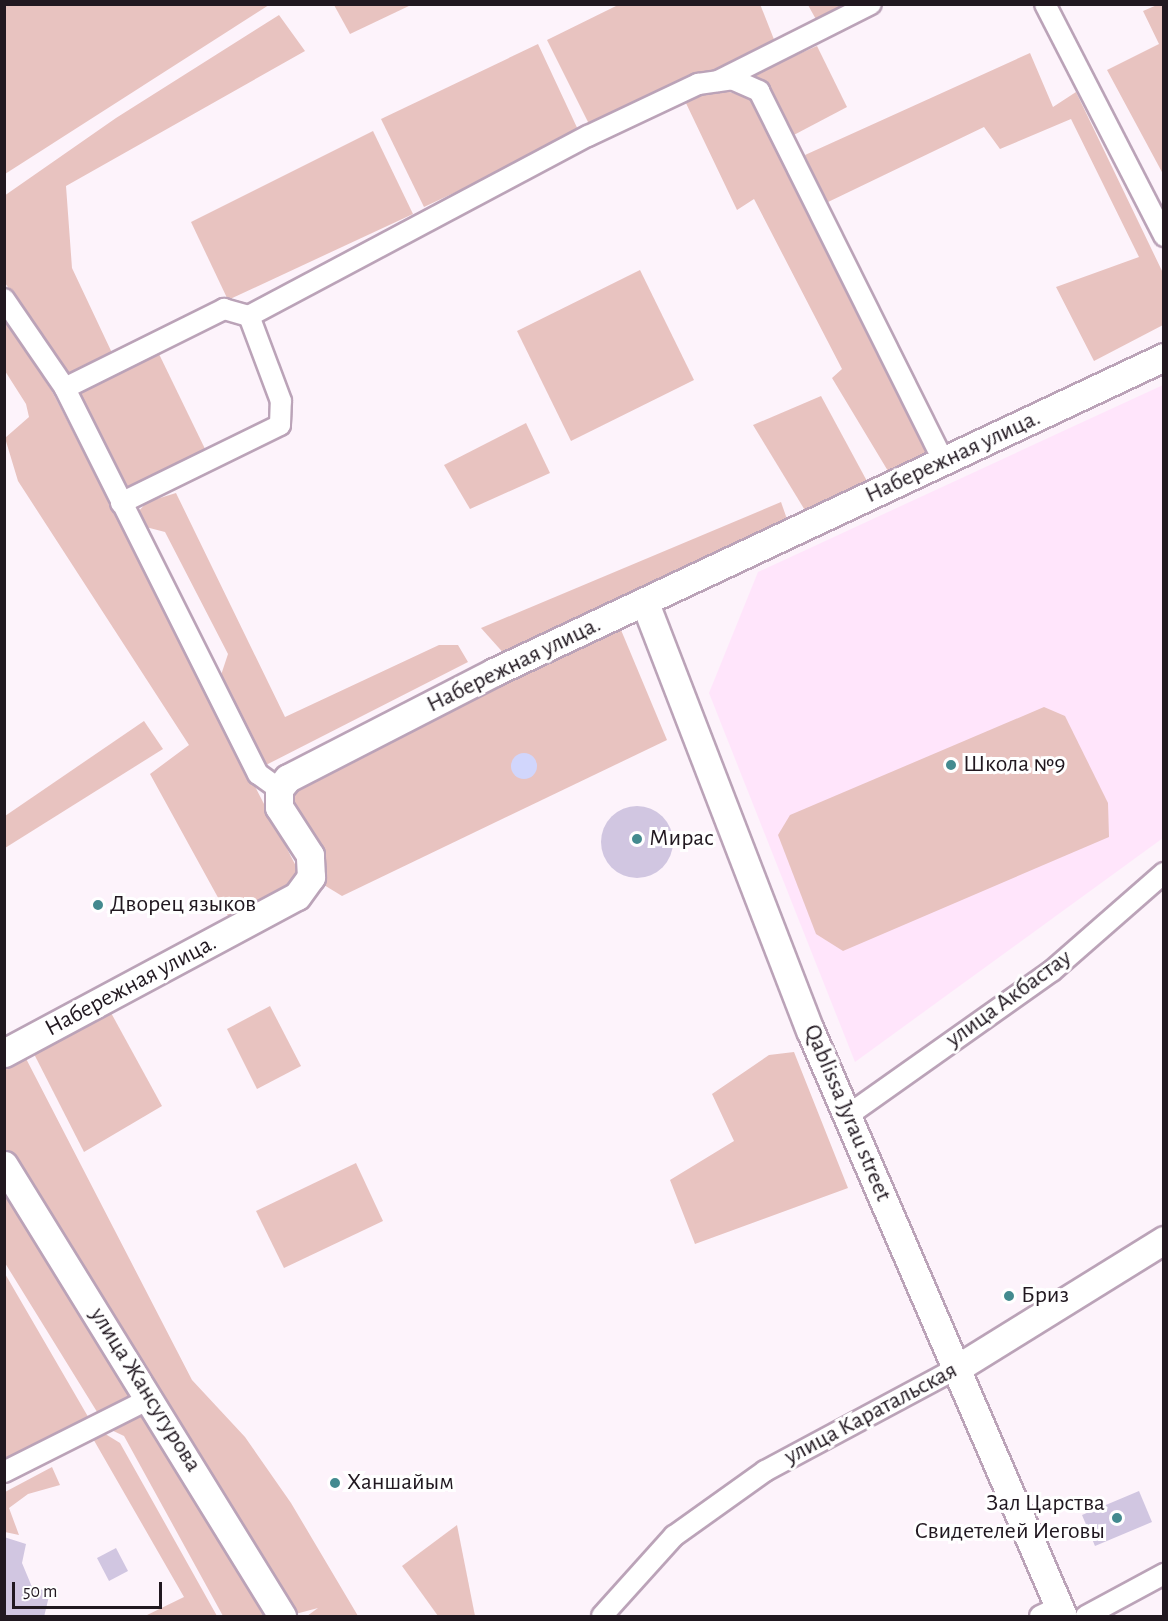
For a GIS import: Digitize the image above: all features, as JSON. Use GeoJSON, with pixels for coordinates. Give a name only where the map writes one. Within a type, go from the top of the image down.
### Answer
{"type":"FeatureCollection","features":[{"type":"Feature","properties":{"kind":"street"},"geometry":{"type":"LineString","coordinates":[[715,82],[871,4]]}},
{"type":"Feature","properties":{"kind":"street"},"geometry":{"type":"LineString","coordinates":[[1045,4],[1164,236]]}},
{"type":"Feature","properties":{"kind":"street"},"geometry":{"type":"LineString","coordinates":[[65,388],[224,309],[249,316],[588,136],[698,84],[732,80],[759,91],[944,462]]}},
{"type":"Feature","properties":{"kind":"street"},"geometry":{"type":"LineString","coordinates":[[4,299],[65,388],[258,774],[279,789]]}},
{"type":"Feature","properties":{"kind":"street"},"geometry":{"type":"LineString","coordinates":[[121,503],[280,425],[281,401],[249,316]]}},
{"type":"Feature","properties":{"kind":"street","name":"Набережная улица."},"geometry":{"type":"LineString","coordinates":[[4,1053],[297,896],[311,877],[310,855],[279,807],[279,789],[288,778],[494,672],[645,603],[1164,357]]}},
{"type":"Feature","properties":{"kind":"street","name":"Qablissa Jyrau street"},"geometry":{"type":"LineString","coordinates":[[645,603],[847,1116],[959,1367],[1054,1613]]}},
{"type":"Feature","properties":{"kind":"street","name":"улица Акбастау"},"geometry":{"type":"LineString","coordinates":[[847,1116],[1052,971],[1164,873]]}},
{"type":"Feature","properties":{"kind":"street","name":"улица Жансугурова"},"geometry":{"type":"LineString","coordinates":[[4,1165],[151,1398],[282,1617]]}},
{"type":"Feature","properties":{"kind":"street","name":"улица Каратальская"},"geometry":{"type":"LineString","coordinates":[[602,1617],[674,1536],[765,1471],[959,1367],[1164,1240]]}},
{"type":"Feature","properties":{"kind":"street"},"geometry":{"type":"LineString","coordinates":[[4,1472],[151,1398]]}},
{"type":"Feature","properties":{"kind":"street"},"geometry":{"type":"LineString","coordinates":[[1086,1617],[1164,1574]]}},
{"type":"Feature","properties":{"kind":"shaded area"},"geometry":{"type":"Polygon","coordinates":[[[5,4],[269,4],[269,5],[5,174],[5,4]]]}},
{"type":"Feature","properties":{"kind":"shaded area"},"geometry":{"type":"Polygon","coordinates":[[[760,4],[775,42],[590,126],[547,40],[618,5],[760,4]]]}},
{"type":"Feature","properties":{"kind":"shaded area"},"geometry":{"type":"Polygon","coordinates":[[[334,5],[411,5],[350,34],[334,5]]]}},
{"type":"Feature","properties":{"kind":"shaded area"},"geometry":{"type":"Polygon","coordinates":[[[808,5],[848,5],[818,23],[808,5]]]}},
{"type":"Feature","properties":{"kind":"shaded area"},"geometry":{"type":"Polygon","coordinates":[[[1157,5],[1164,5],[1163,174],[1107,70],[1159,44],[1143,11],[1157,5]]]}},
{"type":"Feature","properties":{"kind":"shaded area"},"geometry":{"type":"Polygon","coordinates":[[[279,15],[305,51],[66,186],[72,268],[113,355],[68,374],[5,283],[4,196],[116,118],[279,15]]]}},
{"type":"Feature","properties":{"kind":"shaded area"},"geometry":{"type":"Polygon","coordinates":[[[538,44],[580,134],[424,207],[381,119],[538,44]]]}},
{"type":"Feature","properties":{"kind":"shaded area"},"geometry":{"type":"Polygon","coordinates":[[[817,46],[847,107],[790,137],[755,73],[817,46]]]}},
{"type":"Feature","properties":{"kind":"shaded area"},"geometry":{"type":"Polygon","coordinates":[[[1030,53],[1053,107],[1076,92],[1163,273],[1163,325],[1094,361],[1056,287],[1139,257],[1071,119],[1000,149],[984,127],[826,203],[805,155],[1030,53]]]}},
{"type":"Feature","properties":{"kind":"shaded area"},"geometry":{"type":"Polygon","coordinates":[[[726,91],[757,100],[932,451],[888,471],[832,378],[842,369],[754,199],[737,210],[684,99],[726,91]]]}},
{"type":"Feature","properties":{"kind":"shaded area"},"geometry":{"type":"Polygon","coordinates":[[[373,131],[413,214],[228,300],[191,222],[373,131]]]}},
{"type":"Feature","properties":{"kind":"shaded area"},"geometry":{"type":"Polygon","coordinates":[[[640,270],[694,380],[571,441],[517,331],[640,270]]]}},
{"type":"Feature","properties":{"kind":"shaded area"},"geometry":{"type":"Polygon","coordinates":[[[5,317],[53,393],[300,874],[283,898],[232,923],[150,774],[189,745],[18,481],[5,438],[29,417],[26,404],[5,371],[5,317]]]}},
{"type":"Feature","properties":{"kind":"shaded area"},"geometry":{"type":"Polygon","coordinates":[[[158,352],[207,453],[126,493],[76,394],[158,352]]]}},
{"type":"Feature","properties":{"kind":"shaded area","name":"Школа №9"},"geometry":{"type":"Polygon","coordinates":[[[1163,385],[1163,838],[855,1062],[709,693],[758,572],[1163,385]]]}},
{"type":"Feature","properties":{"kind":"shaded area"},"geometry":{"type":"Polygon","coordinates":[[[821,396],[868,483],[806,512],[753,425],[821,396]]]}},
{"type":"Feature","properties":{"kind":"shaded area"},"geometry":{"type":"Polygon","coordinates":[[[526,423],[550,473],[470,509],[444,465],[526,423]]]}},
{"type":"Feature","properties":{"kind":"shaded area"},"geometry":{"type":"Polygon","coordinates":[[[176,493],[285,717],[439,645],[458,645],[468,662],[266,765],[221,675],[228,654],[165,532],[138,525],[137,513],[147,502],[176,493]]]}},
{"type":"Feature","properties":{"kind":"shaded area"},"geometry":{"type":"Polygon","coordinates":[[[781,502],[788,522],[507,657],[481,628],[781,502]]]}},
{"type":"Feature","properties":{"kind":"shaded area"},"geometry":{"type":"Polygon","coordinates":[[[621,630],[667,740],[342,896],[311,877],[279,807],[288,778],[394,724],[621,630]]]}},
{"type":"Feature","properties":{"kind":"shaded area"},"geometry":{"type":"Polygon","coordinates":[[[1044,707],[1065,716],[1108,803],[1109,837],[843,951],[816,934],[778,835],[790,815],[1044,707]]]}},
{"type":"Feature","properties":{"kind":"shaded area"},"geometry":{"type":"Polygon","coordinates":[[[144,721],[163,749],[5,848],[5,816],[144,721]]]}},
{"type":"Feature","properties":{"kind":"shaded area"},"geometry":{"type":"Polygon","coordinates":[[[270,1006],[301,1066],[257,1089],[227,1029],[270,1006]]]}},
{"type":"Feature","properties":{"kind":"shaded area"},"geometry":{"type":"Polygon","coordinates":[[[110,1011],[162,1106],[84,1152],[32,1050],[110,1011]]]}},
{"type":"Feature","properties":{"kind":"shaded area"},"geometry":{"type":"Polygon","coordinates":[[[19,1045],[192,1380],[245,1437],[291,1503],[358,1616],[307,1616],[318,1608],[288,1616],[5,1158],[4,1053],[19,1045]]]}},
{"type":"Feature","properties":{"kind":"shaded area"},"geometry":{"type":"Polygon","coordinates":[[[794,1052],[848,1188],[695,1244],[670,1180],[734,1141],[712,1094],[769,1055],[794,1052]]]}},
{"type":"Feature","properties":{"kind":"shaded area"},"geometry":{"type":"Polygon","coordinates":[[[356,1163],[383,1221],[284,1268],[256,1211],[356,1163]]]}},
{"type":"Feature","properties":{"kind":"shaded area"},"geometry":{"type":"Polygon","coordinates":[[[4,1177],[276,1616],[223,1616],[124,1436],[107,1428],[5,1263],[4,1177]]]}},
{"type":"Feature","properties":{"kind":"shaded area"},"geometry":{"type":"Polygon","coordinates":[[[4,1272],[94,1427],[120,1443],[217,1616],[145,1616],[184,1597],[88,1430],[5,1472],[4,1272]]]}},
{"type":"Feature","properties":{"kind":"shaded area"},"geometry":{"type":"Polygon","coordinates":[[[52,1467],[60,1485],[28,1494],[9,1508],[19,1535],[5,1532],[5,1492],[52,1467]]]}},
{"type":"Feature","properties":{"kind":"shaded area"},"geometry":{"type":"Polygon","coordinates":[[[457,1525],[475,1616],[438,1616],[402,1566],[457,1525]]]}},
{"type":"Feature","properties":{"kind":"water"},"geometry":{"type":"Polygon","coordinates":[[[524,753],[533,757],[537,766],[533,775],[524,779],[515,775],[511,766],[515,757],[524,753]]]}},
{"type":"Feature","properties":{"kind":"building","name":"Мирас"},"geometry":{"type":"Polygon","coordinates":[[[637,806],[657,812],[667,822],[673,842],[667,862],[657,872],[637,878],[617,872],[607,862],[601,842],[607,822],[617,812],[637,806]]]}},
{"type":"Feature","properties":{"kind":"building","name":"Зал Царства Свидетелей Иеговы"},"geometry":{"type":"Polygon","coordinates":[[[1139,1491],[1152,1522],[1095,1546],[1082,1515],[1139,1491]]]}},
{"type":"Feature","properties":{"kind":"building"},"geometry":{"type":"Polygon","coordinates":[[[4,1537],[26,1544],[22,1563],[32,1587],[50,1592],[44,1617],[4,1617],[4,1537]]]}},
{"type":"Feature","properties":{"kind":"building"},"geometry":{"type":"Polygon","coordinates":[[[116,1548],[128,1571],[109,1581],[97,1558],[116,1548]]]}},
{"type":"Feature","properties":{"kind":"place","name":"Школа №9"},"geometry":{"type":"Point","coordinates":[951,765]}},
{"type":"Feature","properties":{"kind":"place","name":"Мирас"},"geometry":{"type":"Point","coordinates":[637,839]}},
{"type":"Feature","properties":{"kind":"place","name":"Дворец языков"},"geometry":{"type":"Point","coordinates":[98,905]}},
{"type":"Feature","properties":{"kind":"place","name":"Бриз"},"geometry":{"type":"Point","coordinates":[1009,1296]}},
{"type":"Feature","properties":{"kind":"place","name":"Ханшайым"},"geometry":{"type":"Point","coordinates":[335,1483]}},
{"type":"Feature","properties":{"kind":"place","name":"Зал Царства Свидетелей Иеговы"},"geometry":{"type":"Point","coordinates":[1117,1518]}}]}
